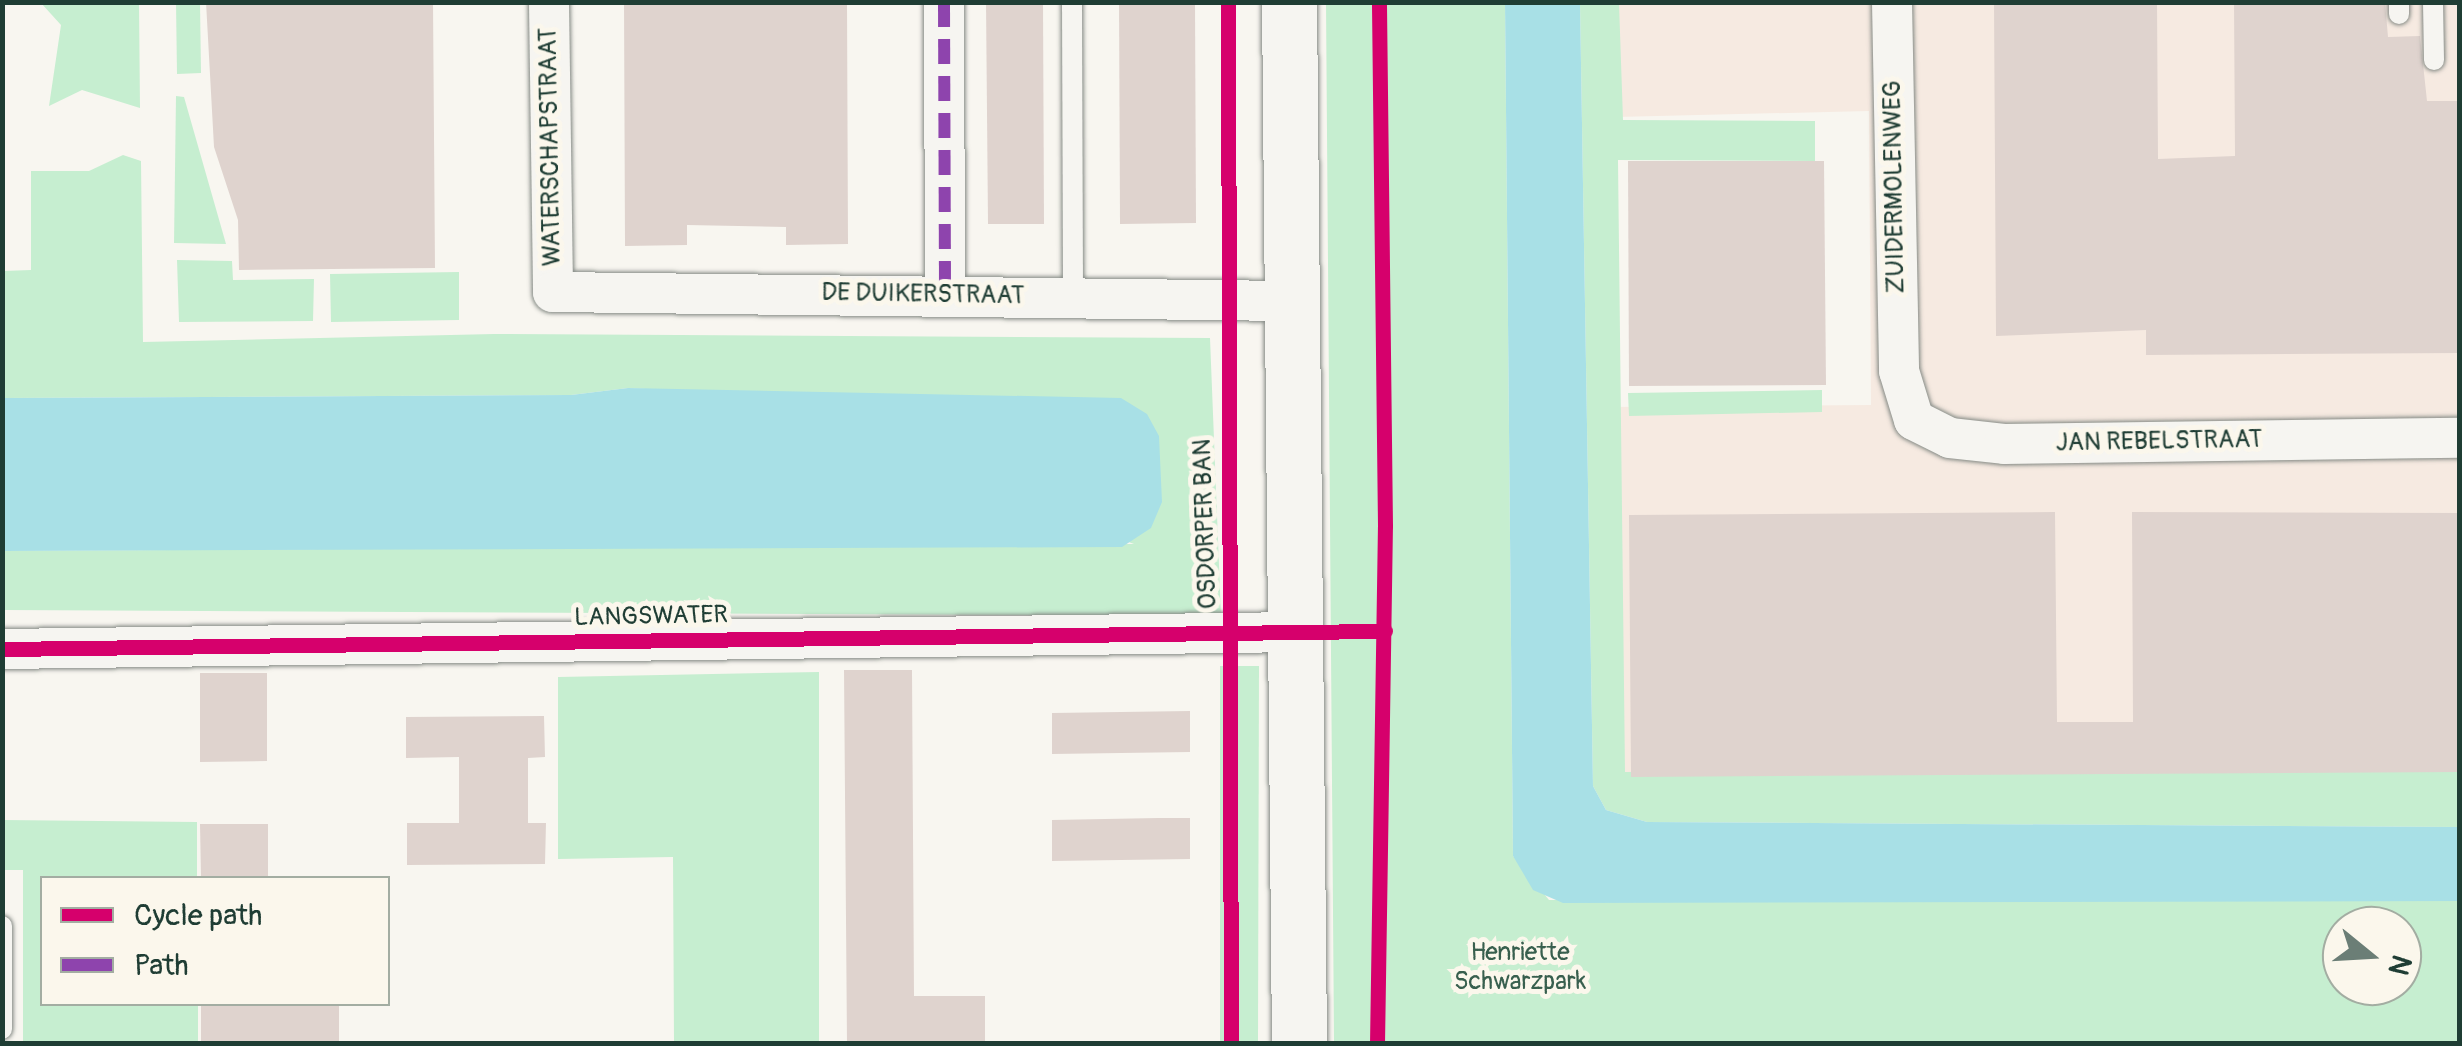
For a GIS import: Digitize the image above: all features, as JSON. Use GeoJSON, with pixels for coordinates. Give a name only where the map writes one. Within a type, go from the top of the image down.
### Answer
{"type":"FeatureCollection","features":[{"type":"Feature","properties":{"kind":"street","name":"WATERSCHAPSTRAAT"},"geometry":{"type":"LineString","coordinates":[[549,2],[553,292]]}},
{"type":"Feature","properties":{"kind":"street"},"geometry":{"type":"LineString","coordinates":[[944,2],[945,292]]}},
{"type":"Feature","properties":{"kind":"street"},"geometry":{"type":"LineString","coordinates":[[1289,2],[1300,632],[1299,1044]]}},
{"type":"Feature","properties":{"kind":"street","name":"ZUIDERMOLENWEG"},"geometry":{"type":"LineString","coordinates":[[1892,2],[1899,371]]}},
{"type":"Feature","properties":{"kind":"street","name":"DE DUIKERSTRAAT"},"geometry":{"type":"LineString","coordinates":[[553,292],[945,292],[1292,301]]}},
{"type":"Feature","properties":{"kind":"street","name":"JAN REBELSTRAAT"},"geometry":{"type":"LineString","coordinates":[[1899,371],[1914,420],[1950,438],[2460,438]]}},
{"type":"Feature","properties":{"kind":"street","name":"LANGSWATER"},"geometry":{"type":"LineString","coordinates":[[2,648],[1300,632]]}},
{"type":"Feature","properties":{"kind":"lane"},"geometry":{"type":"LineString","coordinates":[[1072,2],[1073,298]]}},
{"type":"Feature","properties":{"kind":"lane"},"geometry":{"type":"LineString","coordinates":[[2433,2],[2434,60]]}},
{"type":"Feature","properties":{"kind":"lane"},"geometry":{"type":"LineString","coordinates":[[2,926],[2,1029]]}},
{"type":"Feature","properties":{"kind":"shaded area"},"geometry":{"type":"Polygon","coordinates":[[[1611,3],[2459,3],[2459,782],[1607,793],[1607,407],[1871,405],[1869,111],[1616,117],[1611,3]]]}},
{"type":"Feature","properties":{"kind":"green space"},"geometry":{"type":"Polygon","coordinates":[[[41,3],[139,3],[140,108],[82,90],[49,106],[61,25],[41,3]]]}},
{"type":"Feature","properties":{"kind":"green space"},"geometry":{"type":"Polygon","coordinates":[[[176,3],[200,3],[201,73],[177,74],[176,3]]]}},
{"type":"Feature","properties":{"kind":"green space","name":"Henriette Schwarzpark"},"geometry":{"type":"Polygon","coordinates":[[[1326,3],[1505,3],[1513,856],[1549,900],[2459,901],[2459,1043],[1334,1043],[1326,3]]]}},
{"type":"Feature","properties":{"kind":"green space"},"geometry":{"type":"Polygon","coordinates":[[[1580,3],[1619,3],[1623,120],[1815,121],[1815,161],[1618,160],[1625,772],[2459,765],[2459,827],[1647,822],[1606,810],[1593,786],[1580,3]]]}},
{"type":"Feature","properties":{"kind":"green space"},"geometry":{"type":"Polygon","coordinates":[[[176,96],[184,97],[226,244],[174,243],[176,96]]]}},
{"type":"Feature","properties":{"kind":"green space"},"geometry":{"type":"Polygon","coordinates":[[[123,155],[141,161],[143,342],[494,334],[1210,338],[1221,616],[3,610],[2,551],[1134,544],[735,394],[628,388],[571,395],[3,398],[3,271],[31,270],[31,171],[89,171],[123,155]]]}},
{"type":"Feature","properties":{"kind":"green space"},"geometry":{"type":"Polygon","coordinates":[[[177,260],[232,261],[233,280],[314,279],[313,321],[179,322],[177,260]]]}},
{"type":"Feature","properties":{"kind":"green space"},"geometry":{"type":"Polygon","coordinates":[[[459,272],[459,320],[331,322],[330,274],[459,272]]]}},
{"type":"Feature","properties":{"kind":"green space"},"geometry":{"type":"Polygon","coordinates":[[[1822,390],[1822,412],[1629,416],[1628,393],[1822,390]]]}},
{"type":"Feature","properties":{"kind":"green space"},"geometry":{"type":"Polygon","coordinates":[[[1220,666],[1259,666],[1258,1043],[1220,1043],[1220,666]]]}},
{"type":"Feature","properties":{"kind":"green space"},"geometry":{"type":"Polygon","coordinates":[[[819,672],[819,1043],[674,1043],[673,857],[558,859],[558,677],[819,672]]]}},
{"type":"Feature","properties":{"kind":"green space"},"geometry":{"type":"Polygon","coordinates":[[[3,820],[197,822],[197,876],[40,876],[40,1006],[198,1006],[198,1043],[23,1043],[23,870],[3,870],[3,820]]]}},
{"type":"Feature","properties":{"kind":"water"},"geometry":{"type":"Polygon","coordinates":[[[1505,3],[1580,3],[1593,786],[1606,810],[1647,822],[2459,827],[2459,901],[1563,903],[1533,890],[1513,856],[1505,3]]]}},
{"type":"Feature","properties":{"kind":"water"},"geometry":{"type":"Polygon","coordinates":[[[628,388],[1121,398],[1147,414],[1159,436],[1162,502],[1151,528],[1122,547],[3,551],[3,398],[571,395],[628,388]]]}},
{"type":"Feature","properties":{"kind":"building"},"geometry":{"type":"Polygon","coordinates":[[[206,2],[433,2],[435,268],[239,270],[238,220],[214,147],[206,2]]]}},
{"type":"Feature","properties":{"kind":"building"},"geometry":{"type":"Polygon","coordinates":[[[624,2],[847,2],[848,244],[786,245],[786,227],[687,225],[687,245],[625,246],[624,2]]]}},
{"type":"Feature","properties":{"kind":"building"},"geometry":{"type":"Polygon","coordinates":[[[986,2],[1043,2],[1044,224],[988,224],[986,2]]]}},
{"type":"Feature","properties":{"kind":"building"},"geometry":{"type":"Polygon","coordinates":[[[1119,2],[1195,2],[1196,223],[1120,224],[1119,2]]]}},
{"type":"Feature","properties":{"kind":"building"},"geometry":{"type":"Polygon","coordinates":[[[1994,2],[2157,2],[2158,159],[2235,156],[2234,2],[2385,2],[2388,37],[2420,36],[2427,101],[2460,101],[2460,353],[2146,355],[2146,330],[1996,336],[1994,2]]]}},
{"type":"Feature","properties":{"kind":"building"},"geometry":{"type":"Polygon","coordinates":[[[1628,161],[1824,161],[1826,385],[1629,386],[1628,161]]]}},
{"type":"Feature","properties":{"kind":"building"},"geometry":{"type":"Polygon","coordinates":[[[2055,512],[2057,722],[2133,722],[2132,512],[2460,513],[2460,772],[1631,777],[1629,515],[2055,512]]]}},
{"type":"Feature","properties":{"kind":"building"},"geometry":{"type":"Polygon","coordinates":[[[844,670],[912,670],[914,996],[985,996],[985,1044],[847,1044],[844,670]]]}},
{"type":"Feature","properties":{"kind":"building"},"geometry":{"type":"Polygon","coordinates":[[[200,673],[267,673],[267,761],[200,762],[200,673]]]}},
{"type":"Feature","properties":{"kind":"building"},"geometry":{"type":"Polygon","coordinates":[[[1190,711],[1190,752],[1052,754],[1052,713],[1190,711]]]}},
{"type":"Feature","properties":{"kind":"building"},"geometry":{"type":"Polygon","coordinates":[[[544,716],[545,757],[528,758],[528,823],[546,823],[545,864],[407,865],[407,823],[459,823],[459,757],[406,758],[406,717],[544,716]]]}},
{"type":"Feature","properties":{"kind":"building"},"geometry":{"type":"Polygon","coordinates":[[[1190,818],[1190,859],[1052,861],[1052,820],[1190,818]]]}},
{"type":"Feature","properties":{"kind":"building"},"geometry":{"type":"Polygon","coordinates":[[[200,824],[268,824],[268,876],[201,876],[200,824]]]}},
{"type":"Feature","properties":{"kind":"building"},"geometry":{"type":"Polygon","coordinates":[[[201,1006],[339,1006],[339,1044],[201,1044],[201,1006]]]}},
{"type":"Feature","properties":{"kind":"marked path"},"geometry":{"type":"LineString","coordinates":[[944,2],[945,292]]}},
{"type":"Feature","properties":{"kind":"cycle path","name":"OSDORPER BAN"},"geometry":{"type":"LineString","coordinates":[[1228,2],[1231,1044]]}},
{"type":"Feature","properties":{"kind":"cycle path"},"geometry":{"type":"LineString","coordinates":[[1377,1044],[1385,526],[1379,2]]}},
{"type":"Feature","properties":{"kind":"cycle path"},"geometry":{"type":"LineString","coordinates":[[2,649],[1385,631]]}}]}
